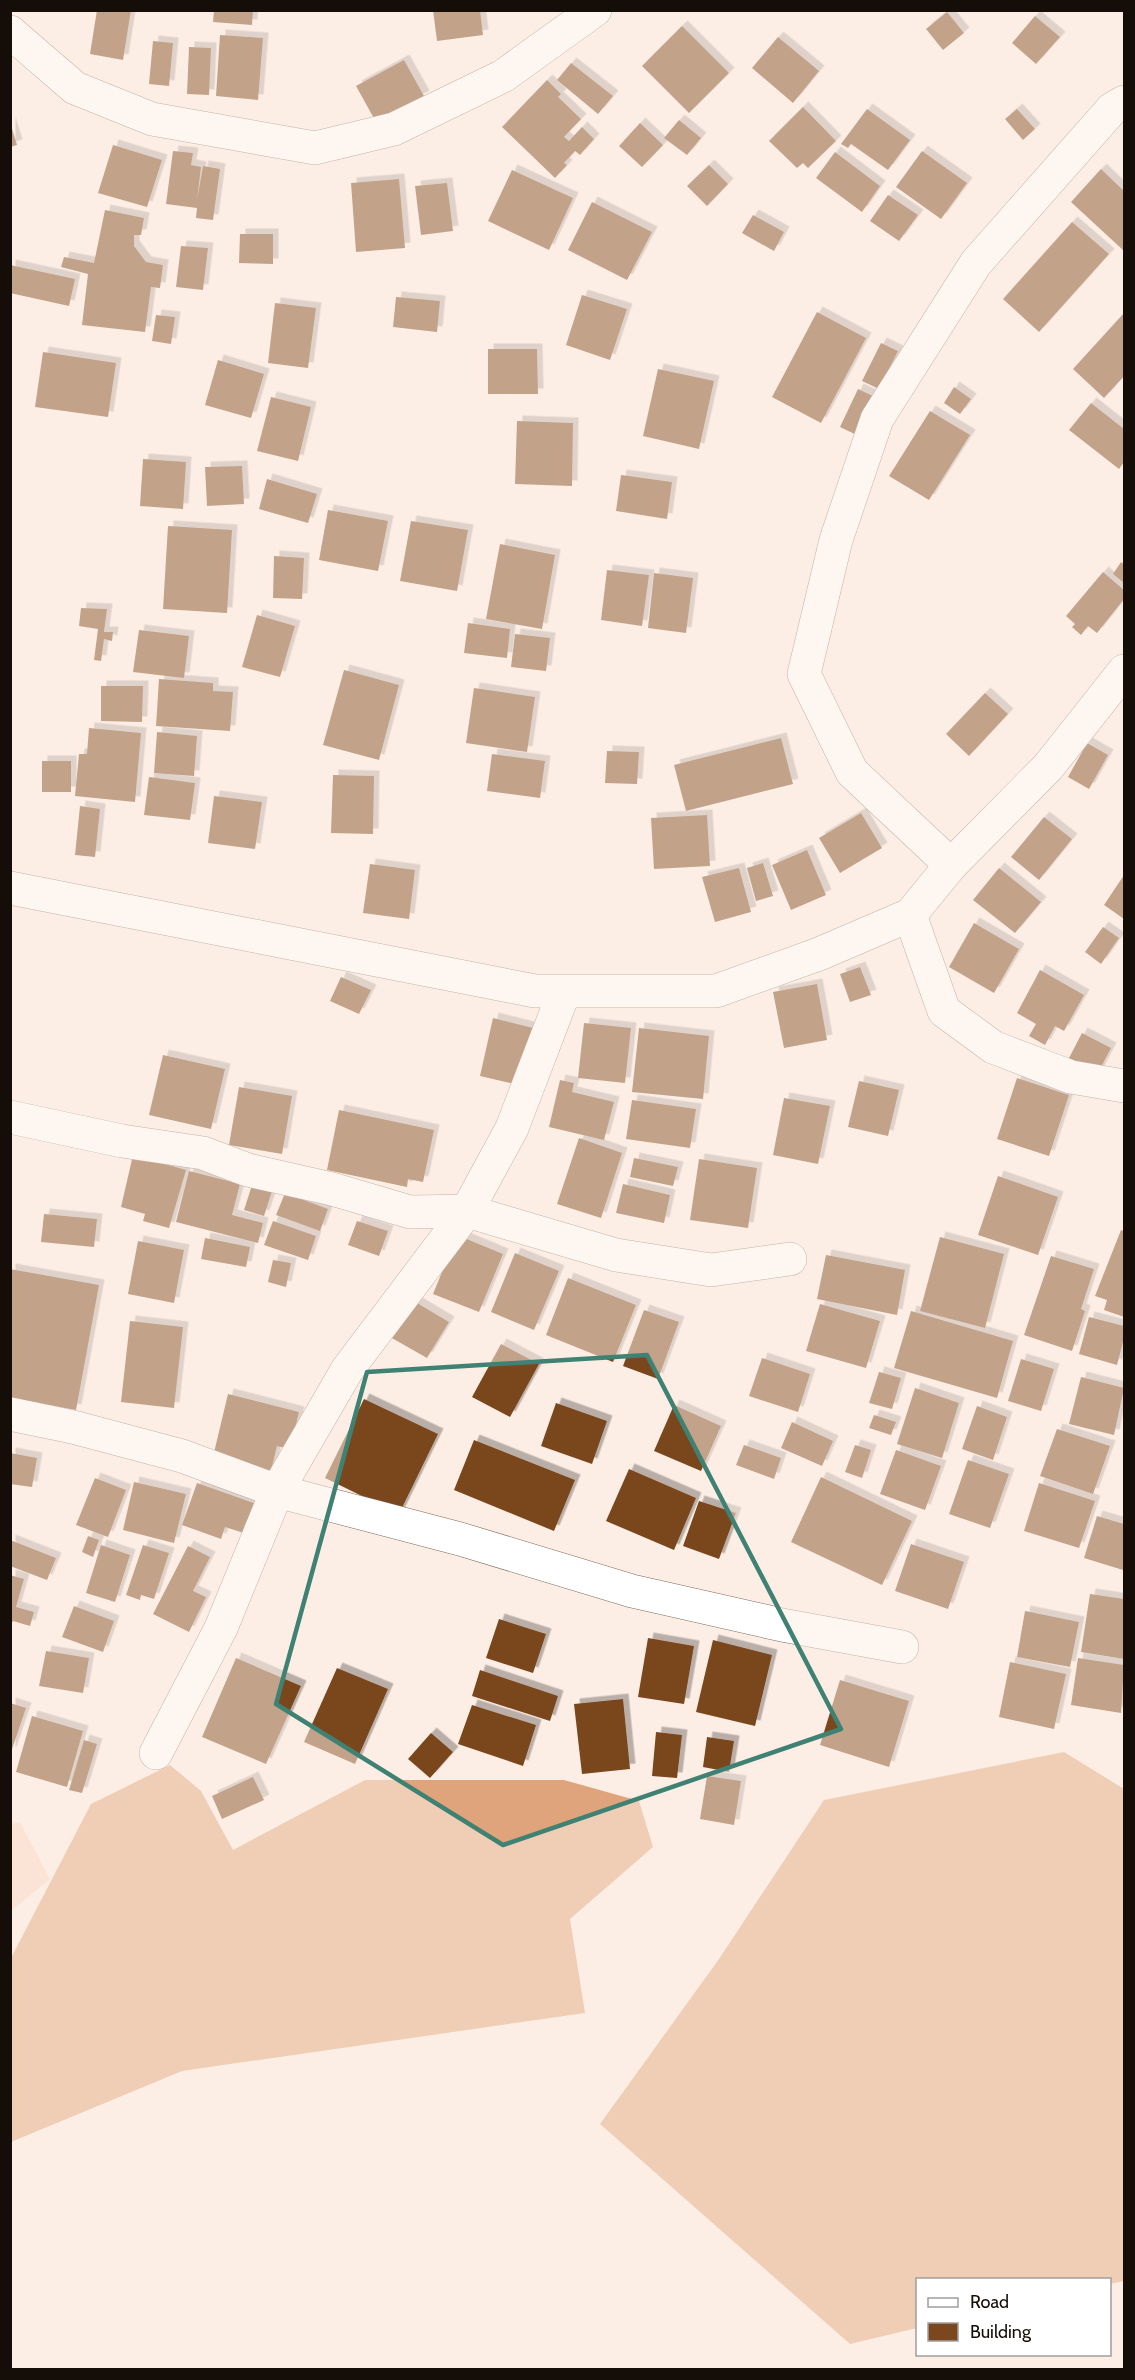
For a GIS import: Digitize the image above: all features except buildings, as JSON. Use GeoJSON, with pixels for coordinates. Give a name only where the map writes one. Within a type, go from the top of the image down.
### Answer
{"type":"FeatureCollection","features":[{"type":"Feature","properties":{"kind":"street"},"geometry":{"type":"LineString","coordinates":[[10,32],[75,88],[152,119],[315,148],[394,129],[503,76],[595,10]]}},
{"type":"Feature","properties":{"kind":"street"},"geometry":{"type":"LineString","coordinates":[[951,865],[852,772],[804,674],[836,540],[877,419],[976,263],[1112,109],[1125,102]]}},
{"type":"Feature","properties":{"kind":"street"},"geometry":{"type":"LineString","coordinates":[[10,888],[535,991],[716,991],[819,954],[910,915],[951,865],[1048,767],[1125,671]]}},
{"type":"Feature","properties":{"kind":"street"},"geometry":{"type":"LineString","coordinates":[[910,915],[944,1011],[993,1047],[1071,1077],[1125,1086]]}},
{"type":"Feature","properties":{"kind":"street"},"geometry":{"type":"LineString","coordinates":[[156,1753],[221,1628],[277,1491],[347,1370],[467,1211],[512,1128],[564,992]]}},
{"type":"Feature","properties":{"kind":"street"},"geometry":{"type":"LineString","coordinates":[[10,1117],[122,1142],[203,1153],[248,1170],[332,1189],[410,1212],[467,1211],[616,1255],[711,1270],[790,1259]]}},
{"type":"Feature","properties":{"kind":"street"},"geometry":{"type":"LineString","coordinates":[[10,1414],[73,1427],[182,1456],[277,1491],[460,1539],[632,1591],[782,1625],[902,1647]]}},
{"type":"Feature","properties":{"kind":"highlighted area"},"geometry":{"type":"Polygon","coordinates":[[[647,1355],[841,1729],[503,1845],[276,1704],[367,1372],[647,1355]]]}},
{"type":"Feature","properties":{"kind":"shaded area"},"geometry":{"type":"Polygon","coordinates":[[[1064,1752],[1124,1789],[1124,2281],[1111,2284],[1111,2278],[916,2278],[916,2328],[850,2344],[600,2124],[719,1959],[824,1800],[1064,1752]]]}},
{"type":"Feature","properties":{"kind":"shaded area"},"geometry":{"type":"Polygon","coordinates":[[[170,1765],[201,1791],[233,1850],[365,1780],[564,1780],[639,1801],[653,1847],[570,1919],[585,2013],[182,2071],[11,2142],[11,1958],[91,1804],[170,1765]]]}},
{"type":"Feature","properties":{"kind":"shaded area"},"geometry":{"type":"Polygon","coordinates":[[[20,1822],[50,1879],[11,1911],[11,1824],[20,1822]]]}}]}
